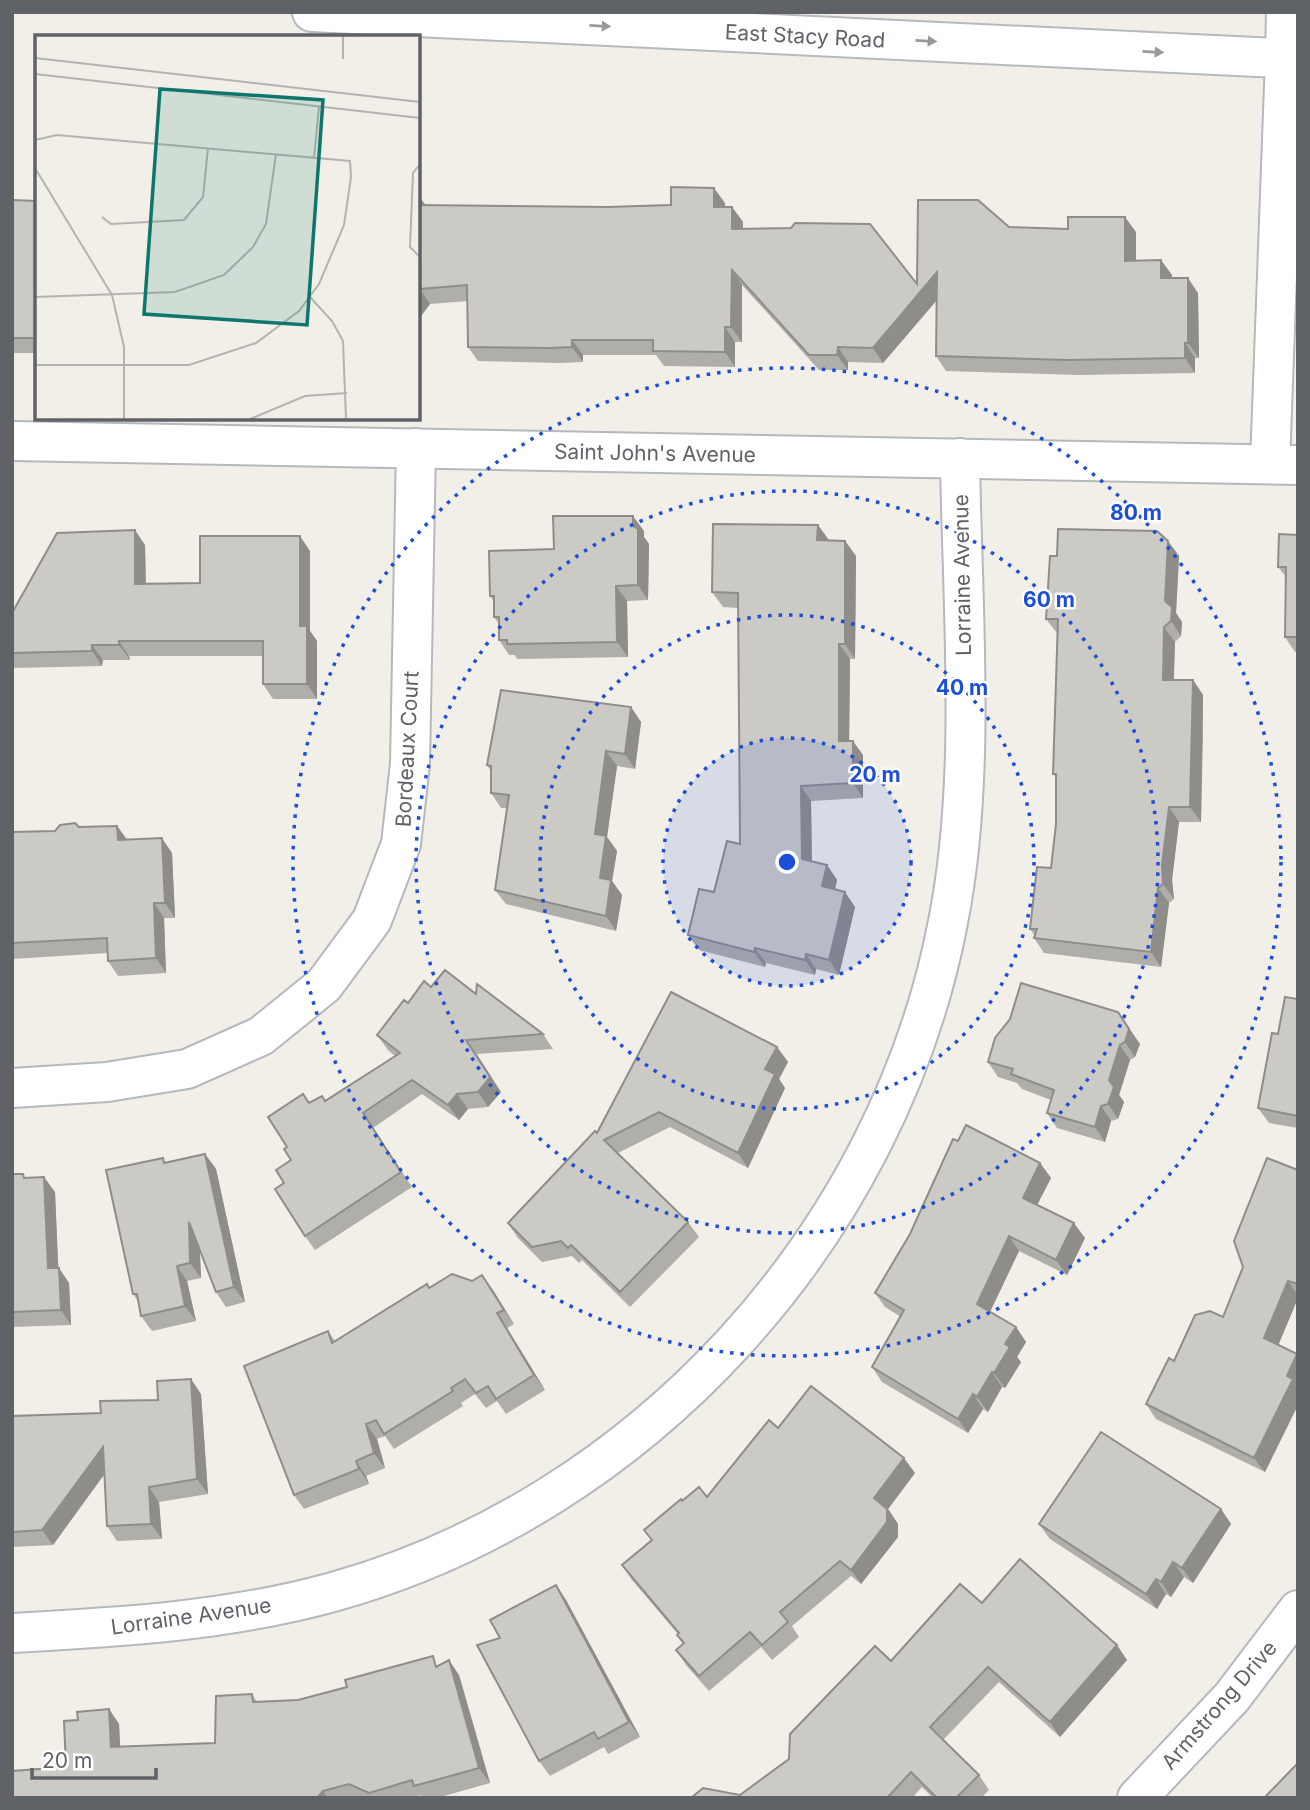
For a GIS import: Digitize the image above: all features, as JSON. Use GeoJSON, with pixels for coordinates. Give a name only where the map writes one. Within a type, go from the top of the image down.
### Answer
{"type":"FeatureCollection","features":[{"type":"Feature","properties":{"kind":"street","name":"East Stacy Road"},"geometry":{"type":"LineString","coordinates":[[312,12],[1292,59]]}},
{"type":"Feature","properties":{"kind":"street"},"geometry":{"type":"LineString","coordinates":[[1284,464],[1292,59],[1286,12]]}},
{"type":"Feature","properties":{"kind":"street","name":"Saint John's Avenue"},"geometry":{"type":"LineString","coordinates":[[12,441],[1284,464]]}},
{"type":"Feature","properties":{"kind":"street","name":"Bordeaux Court"},"geometry":{"type":"LineString","coordinates":[[12,1088],[107,1082],[187,1069],[261,1036],[324,985],[372,920],[401,844],[410,764],[416,448]]}},
{"type":"Feature","properties":{"kind":"street","name":"Lorraine Avenue"},"geometry":{"type":"LineString","coordinates":[[12,1633],[126,1626],[231,1615],[335,1592],[435,1556],[530,1508],[618,1450],[699,1380],[770,1302],[832,1216],[883,1123],[921,1025],[948,923],[962,817],[960,458]]}},
{"type":"Feature","properties":{"kind":"street","name":"Armstrong Drive"},"geometry":{"type":"LineString","coordinates":[[1138,1798],[1232,1697],[1298,1609]]}},
{"type":"Feature","properties":{"kind":"building"},"geometry":{"type":"Polygon","coordinates":[[[671,187],[714,188],[714,207],[732,207],[732,229],[791,228],[795,223],[870,224],[917,284],[918,200],[978,200],[1009,227],[1068,229],[1068,217],[1125,217],[1125,261],[1161,260],[1161,278],[1188,278],[1188,343],[1185,343],[1185,358],[1067,360],[936,356],[937,272],[873,348],[838,347],[837,355],[809,355],[732,270],[731,327],[725,327],[725,352],[653,351],[653,340],[572,340],[572,347],[549,348],[468,347],[467,285],[420,289],[420,205],[671,205],[671,187]]]}},
{"type":"Feature","properties":{"kind":"building"},"geometry":{"type":"Polygon","coordinates":[[[12,200],[35,201],[35,338],[12,338],[12,200]]]}},
{"type":"Feature","properties":{"kind":"building"},"geometry":{"type":"Polygon","coordinates":[[[553,516],[633,516],[633,526],[638,529],[638,585],[616,586],[617,642],[507,644],[507,640],[499,640],[499,617],[494,617],[494,596],[490,596],[489,551],[554,549],[553,516]]]}},
{"type":"Feature","properties":{"kind":"building"},"geometry":{"type":"Polygon","coordinates":[[[713,524],[818,525],[817,540],[845,541],[845,644],[839,644],[839,741],[853,741],[853,783],[801,786],[802,859],[827,865],[822,886],[845,892],[829,960],[806,954],[805,960],[755,948],[754,952],[688,935],[699,889],[714,892],[727,841],[740,844],[738,593],[712,592],[713,524]]]}},
{"type":"Feature","properties":{"kind":"building"},"geometry":{"type":"Polygon","coordinates":[[[1058,529],[1157,531],[1168,541],[1165,601],[1172,607],[1171,621],[1164,627],[1163,680],[1193,680],[1190,807],[1169,807],[1162,865],[1163,884],[1158,888],[1151,952],[1034,938],[1037,929],[1030,929],[1037,867],[1051,868],[1056,824],[1056,774],[1053,774],[1058,619],[1046,619],[1050,556],[1057,556],[1058,529]]]}},
{"type":"Feature","properties":{"kind":"building"},"geometry":{"type":"Polygon","coordinates":[[[135,530],[135,584],[200,583],[200,536],[300,536],[300,626],[307,626],[307,684],[263,684],[263,641],[119,641],[119,645],[92,645],[92,651],[12,653],[12,613],[57,533],[135,530]]]}},
{"type":"Feature","properties":{"kind":"building"},"geometry":{"type":"Polygon","coordinates":[[[1279,534],[1298,535],[1298,637],[1285,637],[1286,567],[1278,567],[1279,534]]]}},
{"type":"Feature","properties":{"kind":"building"},"geometry":{"type":"Polygon","coordinates":[[[501,690],[631,707],[625,754],[606,751],[595,834],[606,836],[600,878],[611,880],[606,916],[495,890],[509,795],[491,793],[491,766],[487,765],[501,690]]]}},
{"type":"Feature","properties":{"kind":"building"},"geometry":{"type":"Polygon","coordinates":[[[75,823],[79,827],[117,826],[118,840],[162,838],[165,903],[154,903],[156,958],[108,961],[107,938],[12,943],[12,832],[55,831],[60,825],[75,823]]]}},
{"type":"Feature","properties":{"kind":"building"},"geometry":{"type":"Polygon","coordinates":[[[445,970],[476,994],[477,984],[543,1034],[466,1040],[490,1077],[478,1092],[457,1094],[448,1105],[412,1080],[363,1113],[401,1172],[305,1236],[275,1189],[284,1183],[276,1170],[291,1160],[284,1149],[287,1147],[268,1117],[303,1094],[309,1103],[322,1096],[325,1101],[400,1053],[377,1035],[404,1000],[408,1003],[424,981],[431,987],[445,970]]]}},
{"type":"Feature","properties":{"kind":"building"},"geometry":{"type":"Polygon","coordinates":[[[1021,983],[1118,1012],[1129,1029],[1125,1042],[1120,1045],[1109,1080],[1114,1087],[1108,1104],[1101,1106],[1095,1127],[1047,1113],[1054,1090],[1011,1074],[1013,1069],[988,1062],[995,1038],[1010,1019],[1021,983]]]}},
{"type":"Feature","properties":{"kind":"building"},"geometry":{"type":"Polygon","coordinates":[[[671,992],[777,1047],[765,1069],[775,1074],[738,1153],[659,1112],[604,1140],[688,1222],[620,1292],[571,1245],[568,1248],[561,1241],[532,1247],[508,1223],[595,1131],[597,1133],[671,992]]]}},
{"type":"Feature","properties":{"kind":"building"},"geometry":{"type":"Polygon","coordinates":[[[1285,997],[1298,999],[1298,1116],[1258,1108],[1272,1033],[1278,1034],[1285,997]]]}},
{"type":"Feature","properties":{"kind":"building"},"geometry":{"type":"Polygon","coordinates":[[[966,1125],[1040,1163],[1023,1198],[1074,1223],[1056,1260],[1009,1236],[977,1304],[1016,1327],[1005,1344],[1010,1347],[994,1373],[992,1372],[977,1397],[973,1394],[958,1419],[872,1367],[904,1310],[875,1293],[910,1234],[953,1139],[958,1141],[966,1125]]]}},
{"type":"Feature","properties":{"kind":"building"},"geometry":{"type":"Polygon","coordinates":[[[205,1154],[234,1287],[216,1292],[189,1222],[190,1263],[177,1266],[185,1306],[141,1316],[137,1294],[133,1294],[106,1170],[163,1158],[164,1163],[205,1154]]]}},
{"type":"Feature","properties":{"kind":"building"},"geometry":{"type":"Polygon","coordinates":[[[1267,1158],[1298,1170],[1298,1284],[1288,1281],[1264,1338],[1297,1354],[1287,1376],[1293,1379],[1254,1458],[1146,1404],[1169,1358],[1174,1361],[1195,1315],[1210,1311],[1223,1317],[1243,1267],[1234,1241],[1267,1158]]]}},
{"type":"Feature","properties":{"kind":"building"},"geometry":{"type":"Polygon","coordinates":[[[12,1174],[23,1174],[24,1178],[44,1177],[48,1268],[59,1268],[61,1310],[12,1312],[12,1174]]]}},
{"type":"Feature","properties":{"kind":"building"},"geometry":{"type":"Polygon","coordinates":[[[452,1274],[472,1281],[482,1275],[504,1310],[497,1313],[534,1375],[496,1399],[488,1386],[476,1393],[465,1379],[451,1388],[453,1391],[384,1434],[376,1420],[366,1424],[374,1453],[356,1461],[359,1469],[294,1495],[244,1366],[328,1331],[332,1343],[427,1284],[429,1288],[452,1274]]]}},
{"type":"Feature","properties":{"kind":"building"},"geometry":{"type":"Polygon","coordinates":[[[191,1379],[197,1479],[149,1487],[151,1524],[107,1526],[103,1447],[42,1530],[12,1532],[12,1416],[101,1413],[100,1401],[158,1400],[157,1381],[191,1379]]]}},
{"type":"Feature","properties":{"kind":"building"},"geometry":{"type":"Polygon","coordinates":[[[811,1386],[904,1458],[874,1498],[887,1509],[887,1522],[851,1570],[840,1561],[780,1612],[788,1622],[762,1645],[750,1632],[699,1676],[676,1650],[684,1643],[677,1635],[679,1633],[622,1565],[652,1540],[644,1530],[699,1487],[707,1497],[769,1420],[778,1428],[811,1386]]]}},
{"type":"Feature","properties":{"kind":"building"},"geometry":{"type":"Polygon","coordinates":[[[1101,1432],[1221,1509],[1182,1568],[1173,1562],[1161,1582],[1156,1579],[1146,1594],[1039,1524],[1101,1432]]]}},
{"type":"Feature","properties":{"kind":"building"},"geometry":{"type":"Polygon","coordinates":[[[1020,1559],[1117,1645],[1050,1722],[988,1667],[930,1727],[979,1775],[956,1798],[937,1798],[911,1772],[887,1798],[691,1798],[703,1788],[740,1795],[789,1759],[790,1734],[875,1646],[891,1661],[960,1584],[982,1603],[1020,1559]]]}},
{"type":"Feature","properties":{"kind":"building"},"geometry":{"type":"Polygon","coordinates":[[[556,1585],[629,1722],[598,1739],[594,1732],[539,1761],[477,1645],[500,1638],[490,1620],[556,1585]]]}},
{"type":"Feature","properties":{"kind":"building"},"geometry":{"type":"Polygon","coordinates":[[[433,1656],[436,1667],[449,1660],[479,1768],[414,1786],[412,1780],[369,1793],[349,1784],[323,1791],[317,1798],[12,1798],[12,1771],[66,1767],[64,1721],[78,1720],[77,1712],[109,1709],[111,1747],[215,1743],[216,1696],[252,1694],[253,1702],[298,1700],[347,1687],[345,1680],[433,1656]]]}},
{"type":"Feature","properties":{"kind":"building"},"geometry":{"type":"Polygon","coordinates":[[[1298,1763],[1298,1798],[1264,1798],[1298,1763]]]}}]}
